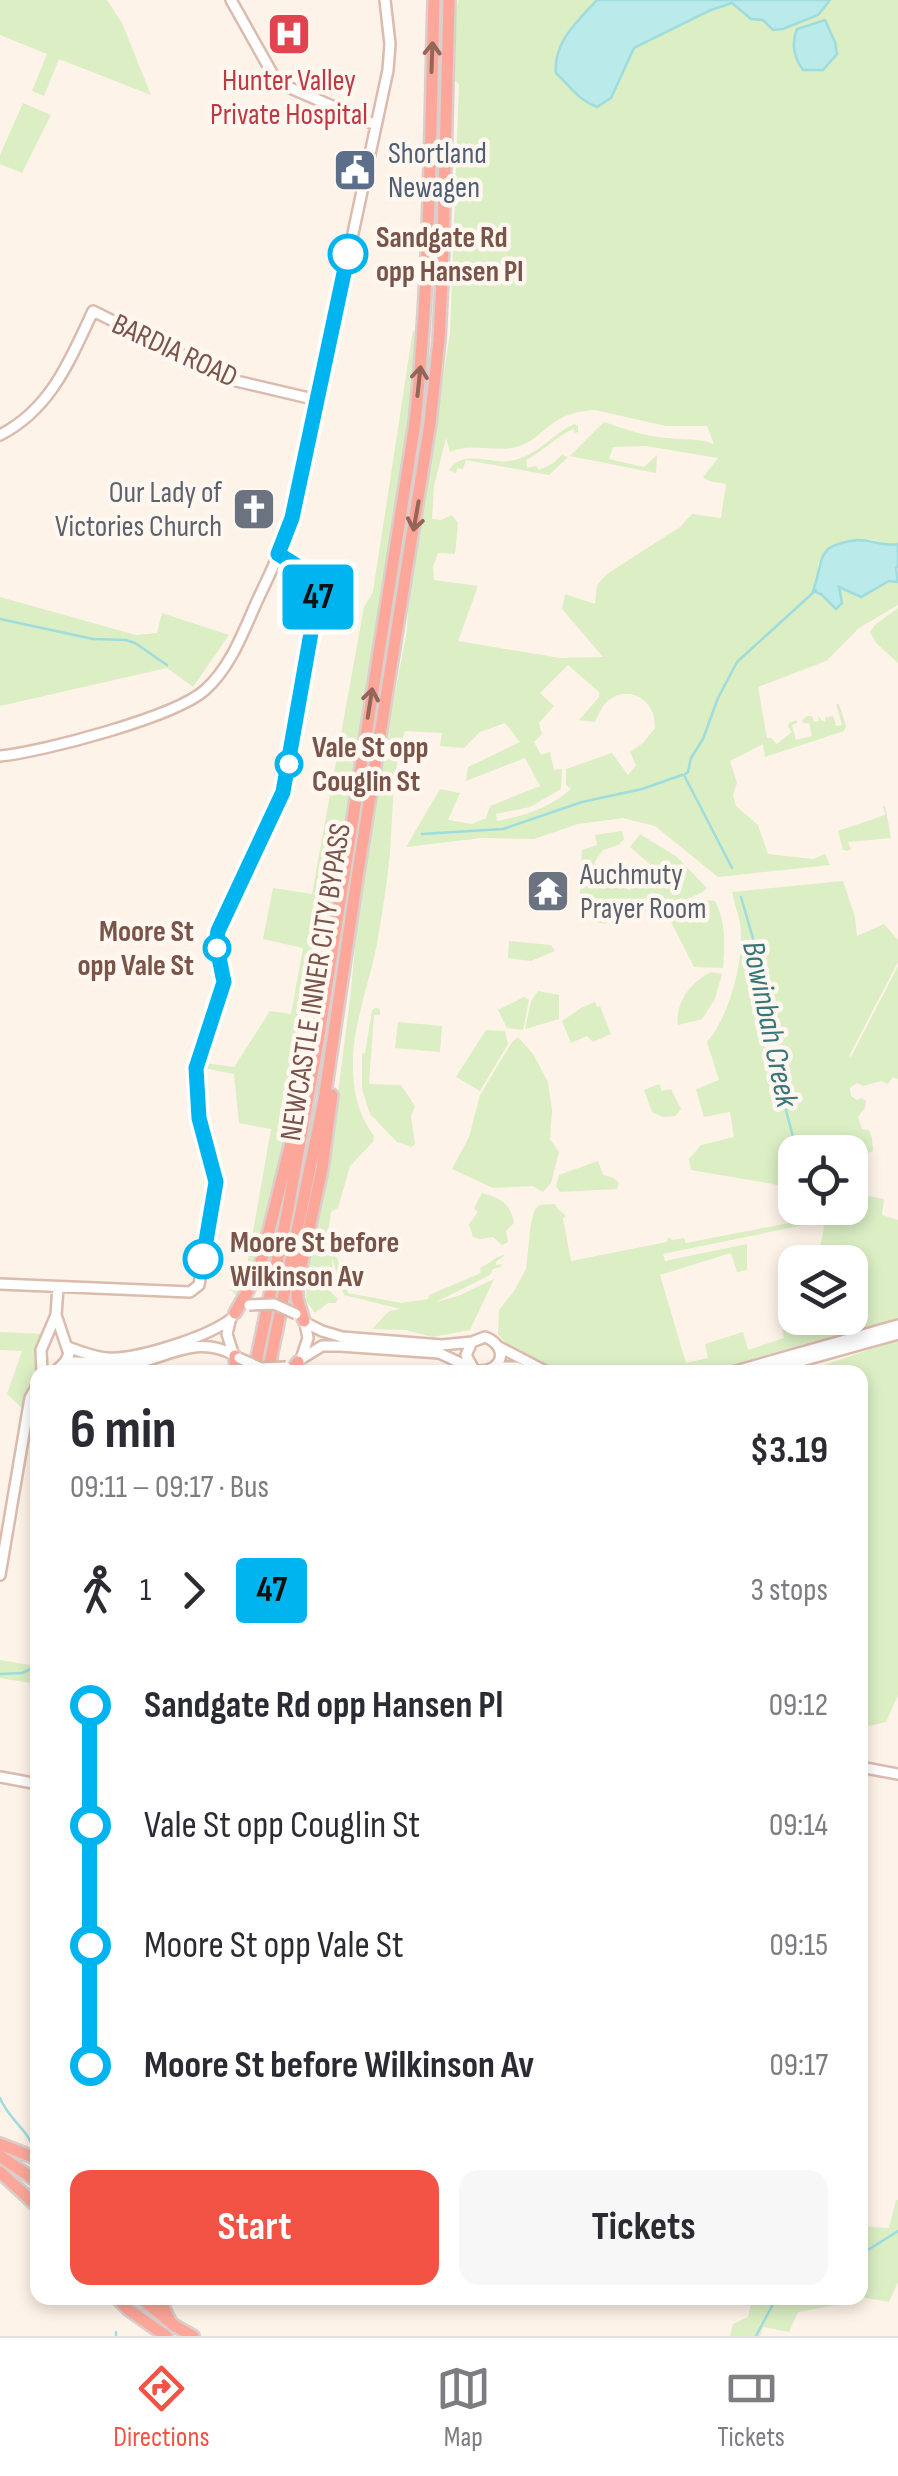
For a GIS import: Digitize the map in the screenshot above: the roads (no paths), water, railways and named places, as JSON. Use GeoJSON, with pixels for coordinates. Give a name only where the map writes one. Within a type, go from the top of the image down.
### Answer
{"type":"FeatureCollection","features":[{"type":"Feature","properties":{"kind":"highway","name":"NEWCASTLE INNER CITY BYPASS"},"geometry":{"type":"LineString","coordinates":[[255,1365],[318,1041],[415,423],[424,341],[430,211],[434,0]]}},
{"type":"Feature","properties":{"kind":"highway","name":"NEWCASTLE INNER CITY BYPASS"},"geometry":{"type":"LineString","coordinates":[[269,1365],[324,1100],[434,390],[442,282],[448,0]]}},
{"type":"Feature","properties":{"kind":"highway"},"geometry":{"type":"LineString","coordinates":[[301,1319],[297,1290],[330,1118],[341,987]]}},
{"type":"Feature","properties":{"kind":"highway"},"geometry":{"type":"LineString","coordinates":[[233,1316],[260,1271],[318,1041]]}},
{"type":"Feature","properties":{"kind":"highway"},"geometry":{"type":"LineString","coordinates":[[236,1356],[236,1365]]}},
{"type":"Feature","properties":{"kind":"highway"},"geometry":{"type":"LineString","coordinates":[[0,2144],[30,2156]]}},
{"type":"Feature","properties":{"kind":"highway"},"geometry":{"type":"LineString","coordinates":[[0,2156],[30,2177]]}},
{"type":"Feature","properties":{"kind":"highway"},"geometry":{"type":"LineString","coordinates":[[0,2172],[30,2200]]}},
{"type":"Feature","properties":{"kind":"highway"},"geometry":{"type":"LineString","coordinates":[[125,2305],[140,2318],[193,2336]]}},
{"type":"Feature","properties":{"kind":"highway"},"geometry":{"type":"LineString","coordinates":[[134,2305],[140,2318]]}},
{"type":"Feature","properties":{"kind":"highway"},"geometry":{"type":"LineString","coordinates":[[147,2305],[170,2331]]}},
{"type":"Feature","properties":{"kind":"highway"},"geometry":{"type":"LineString","coordinates":[[161,2305],[170,2331]]}},
{"type":"Feature","properties":{"kind":"main road"},"geometry":{"type":"LineString","coordinates":[[231,0],[281,84],[376,125]]}},
{"type":"Feature","properties":{"kind":"main road"},"geometry":{"type":"LineString","coordinates":[[0,756],[23,754],[121,726],[192,700],[218,677],[236,646],[292,518],[390,58],[385,0]]}},
{"type":"Feature","properties":{"kind":"main road","name":"BARDIA ROAD"},"geometry":{"type":"LineString","coordinates":[[0,435],[33,412],[53,390],[93,311],[232,380],[317,400]]}},
{"type":"Feature","properties":{"kind":"main road"},"geometry":{"type":"LineString","coordinates":[[0,1284],[190,1292],[200,1280],[216,1187],[199,1118],[196,1075],[224,982],[216,943],[220,924],[283,792],[318,596],[312,578],[278,554]]}},
{"type":"Feature","properties":{"kind":"main road"},"geometry":{"type":"LineString","coordinates":[[42,1365],[40,1350],[56,1315],[58,1287]]}},
{"type":"Feature","properties":{"kind":"main road"},"geometry":{"type":"LineString","coordinates":[[46,1341],[56,1338],[95,1356],[120,1358],[214,1331],[249,1305],[274,1304],[342,1337],[442,1344],[485,1338],[534,1365]]}},
{"type":"Feature","properties":{"kind":"main road"},"geometry":{"type":"LineString","coordinates":[[56,1315],[67,1346],[68,1357],[62,1365]]}},
{"type":"Feature","properties":{"kind":"main road"},"geometry":{"type":"LineString","coordinates":[[233,1316],[227,1334],[236,1356]]}},
{"type":"Feature","properties":{"kind":"main road"},"geometry":{"type":"LineString","coordinates":[[294,1365],[306,1350],[308,1338],[301,1319]]}},
{"type":"Feature","properties":{"kind":"main road"},"geometry":{"type":"LineString","coordinates":[[757,1365],[898,1325]]}},
{"type":"Feature","properties":{"kind":"main road"},"geometry":{"type":"LineString","coordinates":[[787,1365],[898,1334]]}},
{"type":"Feature","properties":{"kind":"main road"},"geometry":{"type":"LineString","coordinates":[[471,1365],[466,1355],[472,1342]]}},
{"type":"Feature","properties":{"kind":"main road"},"geometry":{"type":"LineString","coordinates":[[128,1365],[201,1345],[218,1348],[255,1365]]}},
{"type":"Feature","properties":{"kind":"main road"},"geometry":{"type":"LineString","coordinates":[[294,1365],[322,1346],[440,1353],[466,1365]]}},
{"type":"Feature","properties":{"kind":"main road"},"geometry":{"type":"LineString","coordinates":[[496,1365],[499,1347]]}},
{"type":"Feature","properties":{"kind":"main road"},"geometry":{"type":"LineString","coordinates":[[42,1361],[48,1365]]}},
{"type":"Feature","properties":{"kind":"main road"},"geometry":{"type":"LineString","coordinates":[[67,1365],[80,1361],[115,1365]]}},
{"type":"Feature","properties":{"kind":"main road"},"geometry":{"type":"LineString","coordinates":[[0,1575],[30,1400]]}},
{"type":"Feature","properties":{"kind":"main road"},"geometry":{"type":"LineString","coordinates":[[868,1768],[898,1774]]}},
{"type":"Feature","properties":{"kind":"main road"},"geometry":{"type":"LineString","coordinates":[[0,1777],[30,1783]]}},
{"type":"Feature","properties":{"kind":"water"},"geometry":{"type":"Polygon","coordinates":[[[597,0],[830,0],[818,15],[773,30],[732,3],[711,10],[634,48],[611,98],[597,107],[579,97],[556,73],[556,62],[563,42],[597,0]]]}},
{"type":"Feature","properties":{"kind":"water"},"geometry":{"type":"Polygon","coordinates":[[[825,20],[837,54],[823,70],[803,70],[794,50],[797,29],[825,20]]]}},
{"type":"Feature","properties":{"kind":"water"},"geometry":{"type":"Polygon","coordinates":[[[858,540],[898,544],[898,582],[889,581],[861,597],[839,587],[842,603],[836,609],[813,591],[821,562],[834,545],[858,540]]]}},
{"type":"Feature","properties":{"kind":"waterway","name":"Bowinbah Creek"},"geometry":{"type":"LineString","coordinates":[[732,868],[684,775],[737,662],[816,590]]}},
{"type":"Feature","properties":{"kind":"waterway"},"geometry":{"type":"LineString","coordinates":[[0,619],[93,639],[126,640],[167,665]]}},
{"type":"Feature","properties":{"kind":"waterway"},"geometry":{"type":"LineString","coordinates":[[422,834],[503,829],[582,802],[642,789],[682,775]]}},
{"type":"Feature","properties":{"kind":"waterway","name":"Bowinbah Creek"},"geometry":{"type":"LineString","coordinates":[[741,897],[775,1014],[783,1099],[793,1135]]}},
{"type":"Feature","properties":{"kind":"waterway"},"geometry":{"type":"LineString","coordinates":[[0,1674],[30,1670]]}},
{"type":"Feature","properties":{"kind":"waterway"},"geometry":{"type":"LineString","coordinates":[[0,2098],[30,2141]]}},
{"type":"Feature","properties":{"kind":"waterway"},"geometry":{"type":"LineString","coordinates":[[868,2250],[898,2231]]}},
{"type":"Feature","properties":{"kind":"waterway"},"geometry":{"type":"LineString","coordinates":[[756,2336],[772,2305]]}},
{"type":"Feature","properties":{"kind":"place","name":"Hunter Valley Private Hospital"},"geometry":{"type":"Point","coordinates":[289,34]}},
{"type":"Feature","properties":{"kind":"place","name":"Shortland Newagen"},"geometry":{"type":"Point","coordinates":[355,170]}},
{"type":"Feature","properties":{"kind":"place","name":"Sandgate Rd opp Hansen Pl"},"geometry":{"type":"Point","coordinates":[348,254]}},
{"type":"Feature","properties":{"kind":"place","name":"Our Lady of Victories Church"},"geometry":{"type":"Point","coordinates":[254,509]}},
{"type":"Feature","properties":{"kind":"place","name":"Vale St opp Couglin St"},"geometry":{"type":"Point","coordinates":[289,764]}},
{"type":"Feature","properties":{"kind":"place","name":"Auchmuty Prayer Room"},"geometry":{"type":"Point","coordinates":[548,891]}},
{"type":"Feature","properties":{"kind":"place","name":"Moore St opp Vale St"},"geometry":{"type":"Point","coordinates":[217,948]}},
{"type":"Feature","properties":{"kind":"place","name":"Moore St before Wilkinson Av"},"geometry":{"type":"Point","coordinates":[203,1259]}}]}
